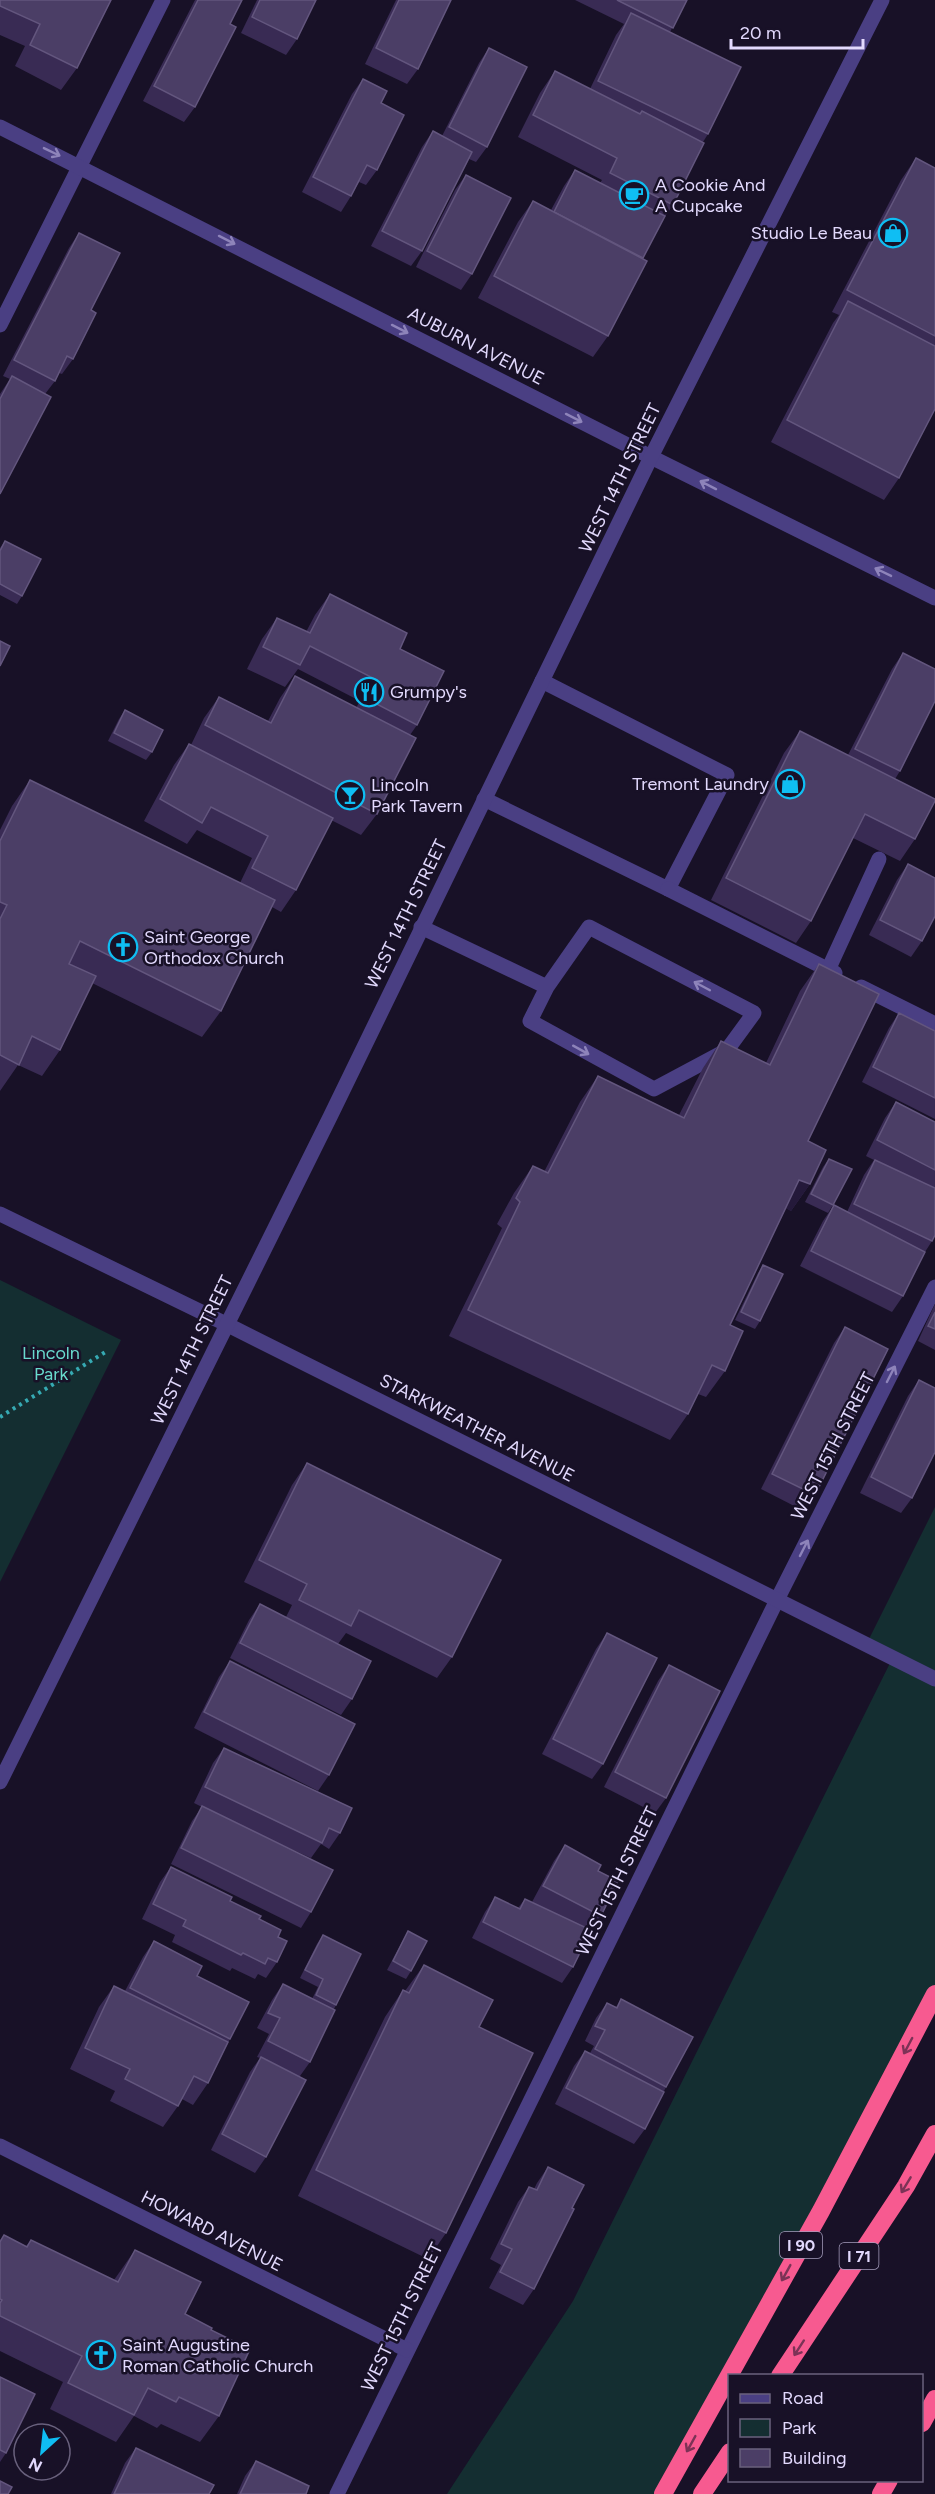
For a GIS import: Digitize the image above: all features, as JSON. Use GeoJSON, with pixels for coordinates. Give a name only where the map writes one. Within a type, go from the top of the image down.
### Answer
{"type":"FeatureCollection","features":[{"type":"Feature","properties":{"kind":"highway","name":"I 90"},"geometry":{"type":"LineString","coordinates":[[730,2374],[821,2211],[935,1994]]}},
{"type":"Feature","properties":{"kind":"highway","name":"I 71"},"geometry":{"type":"LineString","coordinates":[[781,2374],[906,2186],[935,2134]]}},
{"type":"Feature","properties":{"kind":"highway","name":"I 90"},"geometry":{"type":"LineString","coordinates":[[663,2494],[728,2378]]}},
{"type":"Feature","properties":{"kind":"highway"},"geometry":{"type":"LineString","coordinates":[[923,2420],[935,2399]]}},
{"type":"Feature","properties":{"kind":"highway"},"geometry":{"type":"LineString","coordinates":[[702,2494],[728,2454]]}},
{"type":"Feature","properties":{"kind":"street"},"geometry":{"type":"LineString","coordinates":[[0,325],[163,0]]}},
{"type":"Feature","properties":{"kind":"street","name":"WEST 14TH STREET"},"geometry":{"type":"LineString","coordinates":[[0,1782],[330,1117],[651,457],[882,0]]}},
{"type":"Feature","properties":{"kind":"street","name":"AUBURN AVENUE"},"geometry":{"type":"LineString","coordinates":[[0,127],[81,166],[651,457],[935,598]]}},
{"type":"Feature","properties":{"kind":"street"},"geometry":{"type":"LineString","coordinates":[[542,681],[728,774],[668,889]]}},
{"type":"Feature","properties":{"kind":"street"},"geometry":{"type":"LineString","coordinates":[[484,799],[935,1024]]}},
{"type":"Feature","properties":{"kind":"street"},"geometry":{"type":"LineString","coordinates":[[828,970],[879,859]]}},
{"type":"Feature","properties":{"kind":"street"},"geometry":{"type":"LineString","coordinates":[[421,927],[547,987]]}},
{"type":"Feature","properties":{"kind":"street"},"geometry":{"type":"LineString","coordinates":[[589,927],[754,1013],[727,1050],[654,1089],[530,1022],[547,987],[589,927]]}},
{"type":"Feature","properties":{"kind":"street","name":"STARKWEATHER AVENUE"},"geometry":{"type":"LineString","coordinates":[[0,1214],[226,1324],[935,1679]]}},
{"type":"Feature","properties":{"kind":"street","name":"WEST 15TH STREET"},"geometry":{"type":"LineString","coordinates":[[337,2494],[777,1600],[935,1287]]}},
{"type":"Feature","properties":{"kind":"street","name":"HOWARD AVENUE"},"geometry":{"type":"LineString","coordinates":[[0,2146],[407,2350]]}},
{"type":"Feature","properties":{"kind":"path"},"geometry":{"type":"LineString","coordinates":[[0,1417],[107,1351]]}},
{"type":"Feature","properties":{"kind":"green space","name":"Lincoln Park"},"geometry":{"type":"Polygon","coordinates":[[[0,1280],[121,1340],[0,1582],[0,1280]]]}},
{"type":"Feature","properties":{"kind":"green space"},"geometry":{"type":"Polygon","coordinates":[[[935,1507],[935,1994],[663,2494],[447,2494],[573,2301],[892,1659],[866,1645],[935,1507]]]}},
{"type":"Feature","properties":{"kind":"building"},"geometry":{"type":"Polygon","coordinates":[[[0,0],[111,0],[77,68],[30,45],[40,24],[0,6],[0,0]]]}},
{"type":"Feature","properties":{"kind":"building"},"geometry":{"type":"Polygon","coordinates":[[[198,0],[242,0],[230,24],[236,27],[195,107],[154,86],[198,0]]]}},
{"type":"Feature","properties":{"kind":"building"},"geometry":{"type":"Polygon","coordinates":[[[260,0],[316,0],[297,39],[252,17],[260,0]]]}},
{"type":"Feature","properties":{"kind":"building"},"geometry":{"type":"Polygon","coordinates":[[[399,0],[451,0],[418,69],[376,48],[399,0]]]}},
{"type":"Feature","properties":{"kind":"building"},"geometry":{"type":"Polygon","coordinates":[[[617,0],[687,0],[673,28],[617,0]]]}},
{"type":"Feature","properties":{"kind":"building"},"geometry":{"type":"Polygon","coordinates":[[[631,13],[741,67],[708,134],[598,81],[631,13]]]}},
{"type":"Feature","properties":{"kind":"building"},"geometry":{"type":"Polygon","coordinates":[[[489,48],[527,67],[487,147],[449,127],[489,48]]]}},
{"type":"Feature","properties":{"kind":"building"},"geometry":{"type":"Polygon","coordinates":[[[555,71],[640,114],[642,111],[704,143],[673,205],[610,173],[617,158],[533,115],[555,71]]]}},
{"type":"Feature","properties":{"kind":"building"},"geometry":{"type":"Polygon","coordinates":[[[363,79],[387,91],[381,103],[404,115],[377,170],[367,165],[351,196],[313,177],[363,79]]]}},
{"type":"Feature","properties":{"kind":"building"},"geometry":{"type":"Polygon","coordinates":[[[433,131],[472,152],[422,251],[382,231],[433,131]]]}},
{"type":"Feature","properties":{"kind":"building"},"geometry":{"type":"Polygon","coordinates":[[[916,158],[935,168],[935,336],[847,290],[916,158]]]}},
{"type":"Feature","properties":{"kind":"building"},"geometry":{"type":"Polygon","coordinates":[[[575,170],[665,216],[643,258],[554,212],[575,170]]]}},
{"type":"Feature","properties":{"kind":"building"},"geometry":{"type":"Polygon","coordinates":[[[466,175],[511,198],[472,274],[427,251],[466,175]]]}},
{"type":"Feature","properties":{"kind":"building"},"geometry":{"type":"Polygon","coordinates":[[[533,201],[647,261],[608,336],[494,276],[533,201]]]}},
{"type":"Feature","properties":{"kind":"building"},"geometry":{"type":"Polygon","coordinates":[[[79,233],[120,253],[91,310],[96,313],[73,359],[67,356],[55,381],[14,360],[79,233]]]}},
{"type":"Feature","properties":{"kind":"building"},"geometry":{"type":"Polygon","coordinates":[[[848,301],[935,346],[935,409],[899,478],[787,420],[848,301]]]}},
{"type":"Feature","properties":{"kind":"building"},"geometry":{"type":"Polygon","coordinates":[[[12,376],[51,397],[0,494],[0,399],[12,376]]]}},
{"type":"Feature","properties":{"kind":"building"},"geometry":{"type":"Polygon","coordinates":[[[5,541],[41,559],[22,596],[0,584],[0,551],[5,541]]]}},
{"type":"Feature","properties":{"kind":"building"},"geometry":{"type":"Polygon","coordinates":[[[330,594],[407,633],[400,649],[444,671],[417,725],[365,698],[375,679],[310,646],[300,665],[263,647],[277,618],[310,633],[330,594]]]}},
{"type":"Feature","properties":{"kind":"building"},"geometry":{"type":"Polygon","coordinates":[[[0,641],[10,646],[0,666],[0,641]]]}},
{"type":"Feature","properties":{"kind":"building"},"geometry":{"type":"Polygon","coordinates":[[[903,653],[935,669],[935,701],[900,771],[855,749],[903,653]]]}},
{"type":"Feature","properties":{"kind":"building"},"geometry":{"type":"Polygon","coordinates":[[[295,676],[416,738],[377,814],[205,725],[219,697],[271,723],[295,676]]]}},
{"type":"Feature","properties":{"kind":"building"},"geometry":{"type":"Polygon","coordinates":[[[125,710],[163,730],[152,752],[114,733],[125,710]]]}},
{"type":"Feature","properties":{"kind":"building"},"geometry":{"type":"Polygon","coordinates":[[[800,731],[935,799],[915,839],[865,814],[811,921],[726,878],[800,731]]]}},
{"type":"Feature","properties":{"kind":"building"},"geometry":{"type":"Polygon","coordinates":[[[189,744],[333,818],[296,890],[252,868],[268,836],[211,807],[202,823],[160,799],[189,744]]]}},
{"type":"Feature","properties":{"kind":"building","name":"Saint George Orthodox Church"},"geometry":{"type":"Polygon","coordinates":[[[30,780],[275,900],[221,1011],[80,941],[69,964],[96,976],[60,1050],[32,1036],[19,1065],[0,1055],[0,919],[7,905],[0,902],[0,841],[30,780]]]}},
{"type":"Feature","properties":{"kind":"building"},"geometry":{"type":"Polygon","coordinates":[[[908,864],[935,878],[935,916],[922,941],[880,920],[908,864]]]}},
{"type":"Feature","properties":{"kind":"building"},"geometry":{"type":"Polygon","coordinates":[[[819,964],[879,994],[808,1141],[826,1150],[810,1184],[799,1180],[730,1325],[743,1331],[725,1371],[712,1365],[688,1414],[468,1310],[520,1202],[516,1198],[533,1166],[548,1173],[598,1076],[684,1118],[721,1041],[770,1065],[819,964]]]}},
{"type":"Feature","properties":{"kind":"building"},"geometry":{"type":"Polygon","coordinates":[[[899,1013],[935,1031],[935,1098],[873,1067],[899,1013]]]}},
{"type":"Feature","properties":{"kind":"building"},"geometry":{"type":"Polygon","coordinates":[[[896,1102],[935,1122],[935,1170],[877,1140],[896,1102]]]}},
{"type":"Feature","properties":{"kind":"building"},"geometry":{"type":"Polygon","coordinates":[[[829,1159],[852,1169],[833,1205],[811,1194],[829,1159]]]}},
{"type":"Feature","properties":{"kind":"building"},"geometry":{"type":"Polygon","coordinates":[[[875,1160],[935,1188],[935,1235],[932,1241],[854,1204],[875,1160]]]}},
{"type":"Feature","properties":{"kind":"building"},"geometry":{"type":"Polygon","coordinates":[[[834,1205],[925,1252],[903,1296],[811,1251],[834,1205]]]}},
{"type":"Feature","properties":{"kind":"building"},"geometry":{"type":"Polygon","coordinates":[[[763,1265],[783,1274],[760,1321],[741,1312],[763,1265]]]}},
{"type":"Feature","properties":{"kind":"building"},"geometry":{"type":"Polygon","coordinates":[[[935,1312],[935,1329],[928,1326],[935,1312]]]}},
{"type":"Feature","properties":{"kind":"building"},"geometry":{"type":"Polygon","coordinates":[[[845,1327],[888,1349],[815,1495],[772,1474],[845,1327]]]}},
{"type":"Feature","properties":{"kind":"building"},"geometry":{"type":"Polygon","coordinates":[[[919,1380],[935,1388],[935,1452],[912,1498],[871,1477],[919,1380]]]}},
{"type":"Feature","properties":{"kind":"building"},"geometry":{"type":"Polygon","coordinates":[[[307,1463],[501,1560],[452,1657],[359,1610],[351,1626],[299,1600],[307,1584],[259,1560],[307,1463]]]}},
{"type":"Feature","properties":{"kind":"building"},"geometry":{"type":"Polygon","coordinates":[[[260,1604],[371,1661],[352,1699],[240,1643],[260,1604]]]}},
{"type":"Feature","properties":{"kind":"building"},"geometry":{"type":"Polygon","coordinates":[[[607,1633],[657,1658],[603,1764],[553,1739],[607,1633]]]}},
{"type":"Feature","properties":{"kind":"building"},"geometry":{"type":"Polygon","coordinates":[[[230,1661],[355,1724],[329,1775],[204,1712],[230,1661]]]}},
{"type":"Feature","properties":{"kind":"building"},"geometry":{"type":"Polygon","coordinates":[[[669,1665],[720,1691],[666,1798],[615,1772],[669,1665]]]}},
{"type":"Feature","properties":{"kind":"building"},"geometry":{"type":"Polygon","coordinates":[[[224,1748],[352,1808],[340,1833],[329,1828],[322,1843],[205,1787],[224,1748]]]}},
{"type":"Feature","properties":{"kind":"building"},"geometry":{"type":"Polygon","coordinates":[[[202,1806],[333,1870],[311,1912],[181,1848],[202,1806]]]}},
{"type":"Feature","properties":{"kind":"building"},"geometry":{"type":"Polygon","coordinates":[[[565,1845],[601,1865],[598,1871],[618,1881],[601,1916],[543,1886],[565,1845]]]}},
{"type":"Feature","properties":{"kind":"building"},"geometry":{"type":"Polygon","coordinates":[[[171,1867],[232,1897],[230,1901],[261,1916],[259,1919],[281,1930],[278,1937],[287,1941],[277,1962],[268,1958],[265,1964],[243,1953],[241,1955],[183,1926],[186,1920],[153,1904],[171,1867]]]}},
{"type":"Feature","properties":{"kind":"building"},"geometry":{"type":"Polygon","coordinates":[[[495,1897],[520,1909],[525,1899],[591,1930],[573,1967],[483,1922],[495,1897]]]}},
{"type":"Feature","properties":{"kind":"building"},"geometry":{"type":"Polygon","coordinates":[[[408,1931],[427,1941],[411,1971],[393,1961],[408,1931]]]}},
{"type":"Feature","properties":{"kind":"building"},"geometry":{"type":"Polygon","coordinates":[[[323,1935],[361,1954],[336,2005],[316,1995],[323,1979],[305,1970],[323,1935]]]}},
{"type":"Feature","properties":{"kind":"building"},"geometry":{"type":"Polygon","coordinates":[[[154,1941],[202,1966],[197,1976],[249,2002],[230,2039],[130,1988],[154,1941]]]}},
{"type":"Feature","properties":{"kind":"building"},"geometry":{"type":"Polygon","coordinates":[[[424,1965],[493,2000],[479,2027],[533,2053],[446,2233],[316,2170],[403,1990],[409,1993],[424,1965]]]}},
{"type":"Feature","properties":{"kind":"building"},"geometry":{"type":"Polygon","coordinates":[[[283,1984],[335,2010],[310,2062],[268,2041],[280,2018],[268,2013],[283,1984]]]}},
{"type":"Feature","properties":{"kind":"building"},"geometry":{"type":"Polygon","coordinates":[[[114,1986],[228,2042],[208,2083],[194,2076],[178,2106],[125,2079],[130,2069],[85,2048],[114,1986]]]}},
{"type":"Feature","properties":{"kind":"building"},"geometry":{"type":"Polygon","coordinates":[[[621,1999],[693,2037],[666,2087],[595,2049],[605,2030],[595,2026],[607,2003],[617,2008],[621,1999]]]}},
{"type":"Feature","properties":{"kind":"building"},"geometry":{"type":"Polygon","coordinates":[[[585,2051],[664,2092],[645,2129],[566,2088],[585,2051]]]}},
{"type":"Feature","properties":{"kind":"building"},"geometry":{"type":"Polygon","coordinates":[[[261,2057],[306,2080],[266,2157],[222,2134],[261,2057]]]}},
{"type":"Feature","properties":{"kind":"building"},"geometry":{"type":"Polygon","coordinates":[[[548,2167],[584,2185],[534,2289],[500,2272],[512,2249],[501,2244],[529,2187],[537,2190],[548,2167]]]}},
{"type":"Feature","properties":{"kind":"building","name":"Saint Augustine Roman Catholic Church"},"geometry":{"type":"Polygon","coordinates":[[[4,2235],[27,2247],[31,2240],[118,2282],[135,2250],[201,2282],[185,2314],[250,2349],[219,2416],[179,2397],[176,2402],[148,2388],[134,2415],[68,2383],[82,2356],[0,2316],[2,2300],[0,2299],[0,2242],[4,2235]]]}},
{"type":"Feature","properties":{"kind":"building"},"geometry":{"type":"Polygon","coordinates":[[[0,2377],[35,2394],[21,2422],[12,2422],[12,2441],[6,2453],[0,2450],[0,2377]]]}},
{"type":"Feature","properties":{"kind":"building"},"geometry":{"type":"Polygon","coordinates":[[[136,2448],[214,2485],[209,2494],[114,2494],[136,2448]]]}},
{"type":"Feature","properties":{"kind":"building"},"geometry":{"type":"Polygon","coordinates":[[[256,2461],[309,2486],[306,2494],[240,2494],[256,2461]]]}},
{"type":"Feature","properties":{"kind":"building"},"geometry":{"type":"Polygon","coordinates":[[[0,2481],[12,2487],[8,2494],[0,2494],[0,2481]]]}},
{"type":"Feature","properties":{"kind":"place","name":"A Cookie And A Cupcake"},"geometry":{"type":"Point","coordinates":[634,195]}},
{"type":"Feature","properties":{"kind":"place","name":"Studio Le Beau"},"geometry":{"type":"Point","coordinates":[893,233]}},
{"type":"Feature","properties":{"kind":"place","name":"Grumpy's"},"geometry":{"type":"Point","coordinates":[369,692]}},
{"type":"Feature","properties":{"kind":"place","name":"Tremont Laundry"},"geometry":{"type":"Point","coordinates":[790,784]}},
{"type":"Feature","properties":{"kind":"place","name":"Lincoln Park Tavern"},"geometry":{"type":"Point","coordinates":[350,795]}},
{"type":"Feature","properties":{"kind":"place","name":"Saint George Orthodox Church"},"geometry":{"type":"Point","coordinates":[123,947]}},
{"type":"Feature","properties":{"kind":"place","name":"Saint Augustine Roman Catholic Church"},"geometry":{"type":"Point","coordinates":[101,2355]}}]}
